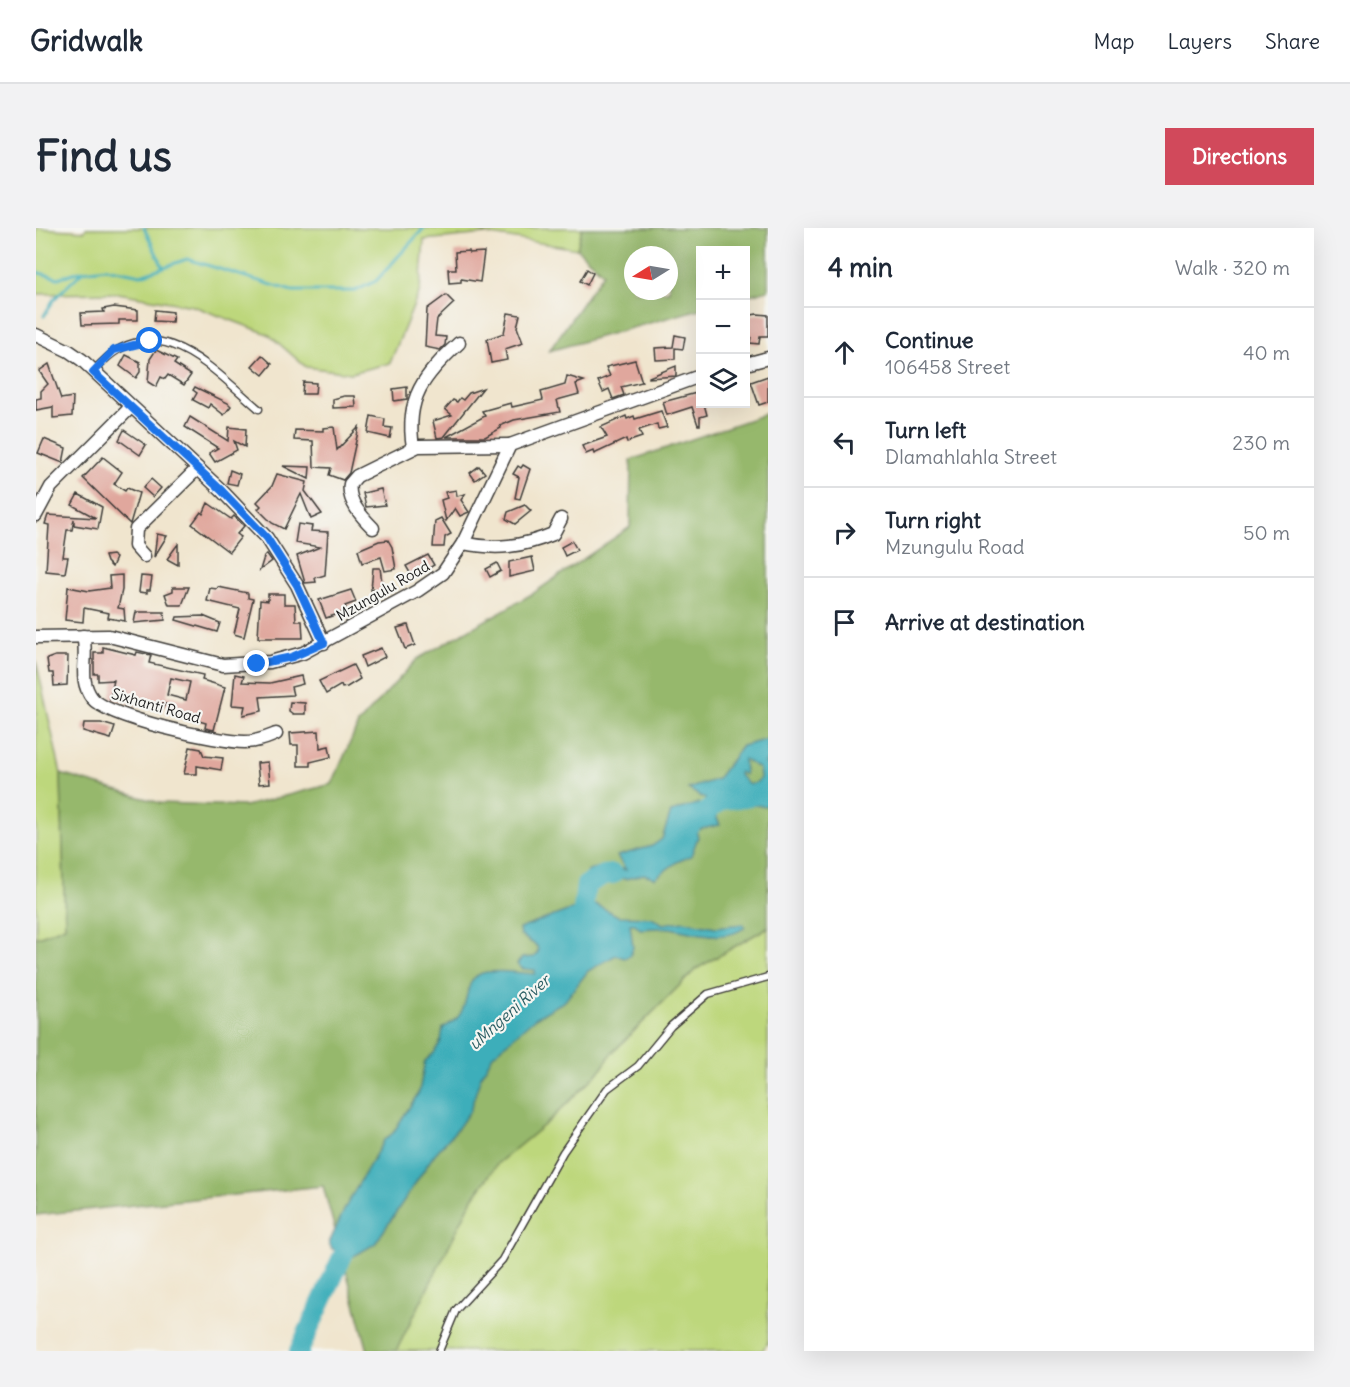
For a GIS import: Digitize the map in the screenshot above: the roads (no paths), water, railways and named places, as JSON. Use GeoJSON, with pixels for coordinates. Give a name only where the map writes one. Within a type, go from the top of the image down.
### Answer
{"type":"FeatureCollection","features":[{"type":"Feature","properties":{"kind":"street"},"geometry":{"type":"LineString","coordinates":[[36,335],[69,351],[93,372],[267,538],[297,585],[324,643]]}},
{"type":"Feature","properties":{"kind":"street"},"geometry":{"type":"LineString","coordinates":[[413,447],[410,417],[418,390],[439,362],[459,343]]}},
{"type":"Feature","properties":{"kind":"street"},"geometry":{"type":"LineString","coordinates":[[750,363],[768,358]]}},
{"type":"Feature","properties":{"kind":"street"},"geometry":{"type":"LineString","coordinates":[[373,528],[354,504],[350,494],[350,484],[357,476],[413,447],[510,445],[696,377]]}},
{"type":"Feature","properties":{"kind":"street"},"geometry":{"type":"LineString","coordinates":[[36,515],[51,487],[131,407]]}},
{"type":"Feature","properties":{"kind":"street","name":"Mzungulu Road"},"geometry":{"type":"LineString","coordinates":[[36,637],[123,638],[223,665],[270,662],[303,653],[436,578],[453,560],[463,543],[510,445]]}},
{"type":"Feature","properties":{"kind":"street"},"geometry":{"type":"LineString","coordinates":[[144,556],[133,541],[136,530],[197,469]]}},
{"type":"Feature","properties":{"kind":"street"},"geometry":{"type":"LineString","coordinates":[[463,543],[505,548],[520,545],[553,534],[561,519]]}},
{"type":"Feature","properties":{"kind":"street","name":"Sixhanti Road"},"geometry":{"type":"LineString","coordinates":[[83,636],[83,682],[93,699],[110,711],[224,741],[253,742],[276,734]]}},
{"type":"Feature","properties":{"kind":"lane"},"geometry":{"type":"LineString","coordinates":[[93,372],[108,355],[119,348],[150,341],[169,343],[204,362],[259,409]]}},
{"type":"Feature","properties":{"kind":"lane"},"geometry":{"type":"LineString","coordinates":[[439,1351],[440,1342],[456,1310],[501,1260],[563,1152],[607,1089],[638,1066],[671,1026],[708,994],[768,977]]}},
{"type":"Feature","properties":{"kind":"water"},"geometry":{"type":"Polygon","coordinates":[[[768,739],[768,759],[765,763],[768,767],[768,806],[730,804],[717,806],[688,789],[717,779],[742,746],[768,739]],[[744,759],[745,775],[739,772],[739,775],[749,785],[756,783],[760,778],[759,769],[744,759]]]}},
{"type":"Feature","properties":{"kind":"water"},"geometry":{"type":"Polygon","coordinates":[[[699,803],[696,810],[714,811],[720,825],[696,830],[698,837],[691,856],[677,862],[655,878],[644,874],[626,879],[606,877],[593,883],[586,879],[587,872],[597,868],[611,867],[626,870],[617,856],[652,846],[662,839],[671,812],[699,803]]]}},
{"type":"Feature","properties":{"kind":"water"},"geometry":{"type":"Polygon","coordinates":[[[595,904],[618,916],[652,917],[663,924],[684,921],[716,927],[743,924],[745,927],[729,934],[709,935],[670,928],[640,929],[635,924],[630,924],[633,947],[630,956],[624,958],[616,955],[588,971],[565,1001],[535,1018],[493,1055],[481,1076],[470,1111],[434,1155],[375,1244],[354,1256],[332,1249],[329,1243],[346,1206],[384,1140],[393,1133],[419,1092],[425,1061],[434,1053],[441,1041],[443,1028],[455,1020],[462,1011],[474,978],[479,974],[493,971],[535,974],[535,970],[523,969],[517,964],[522,958],[534,957],[538,952],[537,946],[520,935],[519,929],[575,908],[595,904]]]}},
{"type":"Feature","properties":{"kind":"waterway"},"geometry":{"type":"LineString","coordinates":[[144,228],[163,267]]}},
{"type":"Feature","properties":{"kind":"waterway"},"geometry":{"type":"LineString","coordinates":[[44,316],[54,299],[83,271],[106,268],[141,275],[187,259],[292,291],[355,291],[376,281],[424,228]]}},
{"type":"Feature","properties":{"kind":"waterway"},"geometry":{"type":"LineString","coordinates":[[36,272],[58,278],[80,271]]}},
{"type":"Feature","properties":{"kind":"waterway","name":"uMngeni River"},"geometry":{"type":"LineString","coordinates":[[689,825],[722,800],[747,797],[768,789]]}},
{"type":"Feature","properties":{"kind":"waterway","name":"uMngeni River"},"geometry":{"type":"LineString","coordinates":[[580,933],[586,885],[604,875],[613,874]]}},
{"type":"Feature","properties":{"kind":"waterway","name":"uMngeni River"},"geometry":{"type":"LineString","coordinates":[[299,1351],[354,1231]]}}]}
